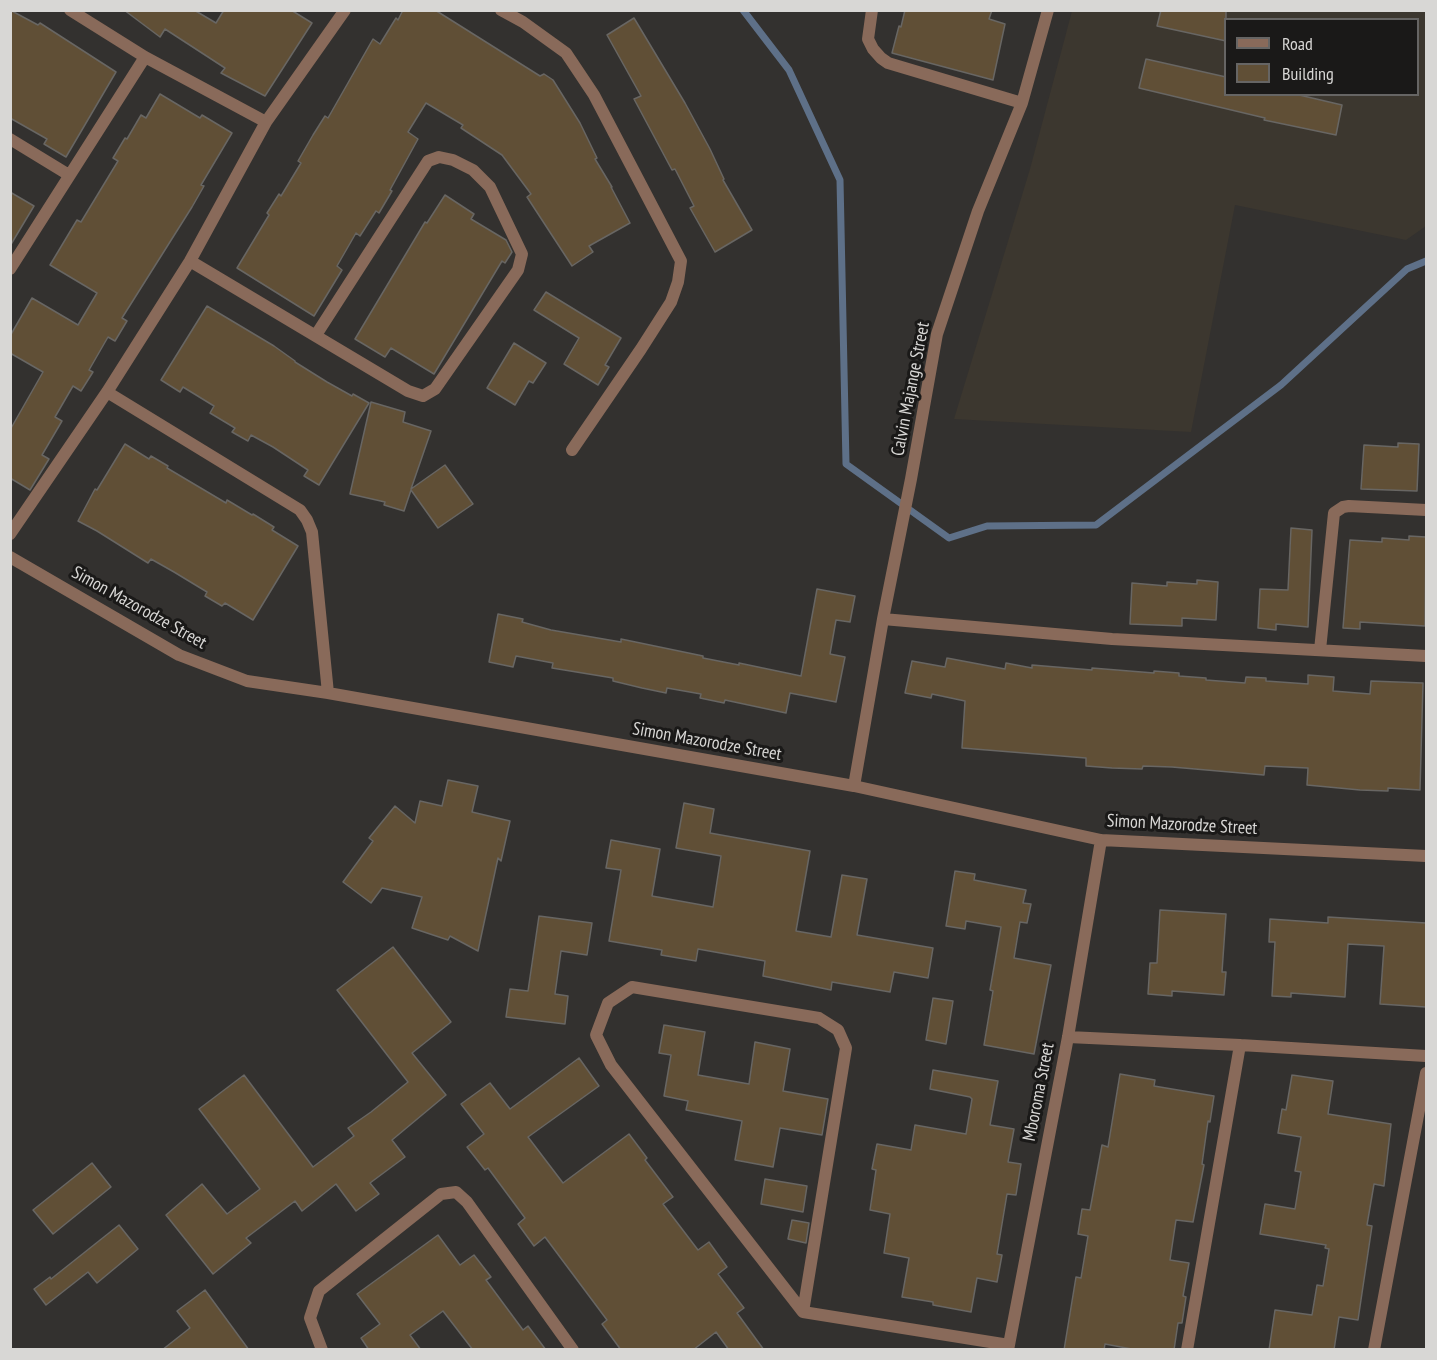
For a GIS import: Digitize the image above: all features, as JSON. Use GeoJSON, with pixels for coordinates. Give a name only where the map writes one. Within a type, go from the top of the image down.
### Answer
{"type":"FeatureCollection","features":[{"type":"Feature","properties":{"kind":"street"},"geometry":{"type":"LineString","coordinates":[[70,10],[145,57],[266,122]]}},
{"type":"Feature","properties":{"kind":"street"},"geometry":{"type":"LineString","coordinates":[[10,534],[107,392],[190,261],[266,122],[345,10]]}},
{"type":"Feature","properties":{"kind":"street"},"geometry":{"type":"LineString","coordinates":[[501,10],[523,22],[566,53],[594,95],[681,261],[678,282],[671,302],[572,450]]}},
{"type":"Feature","properties":{"kind":"street"},"geometry":{"type":"LineString","coordinates":[[872,10],[868,39],[873,49],[888,63],[1022,102]]}},
{"type":"Feature","properties":{"kind":"street","name":"Calvin Majange Street"},"geometry":{"type":"LineString","coordinates":[[854,786],[937,334],[978,211],[1022,102],[1048,10]]}},
{"type":"Feature","properties":{"kind":"street"},"geometry":{"type":"LineString","coordinates":[[10,270],[145,57]]}},
{"type":"Feature","properties":{"kind":"street"},"geometry":{"type":"LineString","coordinates":[[10,140],[69,175]]}},
{"type":"Feature","properties":{"kind":"street"},"geometry":{"type":"LineString","coordinates":[[190,261],[408,391],[423,396],[435,389],[518,270],[522,254],[490,187],[473,170],[453,160],[439,157],[428,161],[316,335]]}},
{"type":"Feature","properties":{"kind":"street"},"geometry":{"type":"LineString","coordinates":[[107,392],[300,510],[308,520],[312,532],[328,693]]}},
{"type":"Feature","properties":{"kind":"street"},"geometry":{"type":"LineString","coordinates":[[1320,650],[1334,513],[1349,506],[1426,510]]}},
{"type":"Feature","properties":{"kind":"street","name":"Simon Mazorodze Street"},"geometry":{"type":"LineString","coordinates":[[10,557],[178,655],[247,681],[328,693],[854,786],[1101,840],[1426,856]]}},
{"type":"Feature","properties":{"kind":"street"},"geometry":{"type":"LineString","coordinates":[[883,619],[1112,639],[1426,656]]}},
{"type":"Feature","properties":{"kind":"street","name":"Mboroma Street"},"geometry":{"type":"LineString","coordinates":[[1009,1347],[1068,1037],[1101,840]]}},
{"type":"Feature","properties":{"kind":"street"},"geometry":{"type":"LineString","coordinates":[[803,1312],[846,1048],[838,1030],[819,1018],[632,987],[608,1003],[596,1035],[611,1065],[803,1312],[1009,1347]]}},
{"type":"Feature","properties":{"kind":"street"},"geometry":{"type":"LineString","coordinates":[[1068,1037],[1426,1056]]}},
{"type":"Feature","properties":{"kind":"street"},"geometry":{"type":"LineString","coordinates":[[1187,1350],[1240,1045]]}},
{"type":"Feature","properties":{"kind":"street"},"geometry":{"type":"LineString","coordinates":[[1374,1350],[1426,1073]]}},
{"type":"Feature","properties":{"kind":"street"},"geometry":{"type":"LineString","coordinates":[[322,1350],[310,1318],[319,1291],[441,1194],[456,1192],[467,1202],[573,1350]]}},
{"type":"Feature","properties":{"kind":"shaded area"},"geometry":{"type":"Polygon","coordinates":[[[1072,11],[1426,11],[1426,226],[1406,240],[1235,205],[1191,432],[954,419],[1030,169],[1072,11]]]}},
{"type":"Feature","properties":{"kind":"building"},"geometry":{"type":"Polygon","coordinates":[[[10,10],[38,25],[40,23],[116,72],[66,157],[44,144],[47,139],[10,118],[10,10]]]}},
{"type":"Feature","properties":{"kind":"building"},"geometry":{"type":"Polygon","coordinates":[[[124,10],[194,10],[216,23],[224,10],[291,10],[312,23],[265,96],[221,73],[225,68],[165,29],[160,37],[124,10]]]}},
{"type":"Feature","properties":{"kind":"building"},"geometry":{"type":"Polygon","coordinates":[[[403,10],[435,10],[540,76],[544,74],[553,80],[580,123],[597,158],[595,159],[630,223],[589,246],[593,252],[572,266],[527,197],[531,194],[502,155],[461,128],[463,125],[426,103],[408,132],[418,139],[390,190],[392,191],[379,213],[376,211],[360,236],[356,233],[337,266],[342,270],[314,316],[237,268],[269,215],[267,213],[279,194],[281,196],[301,163],[298,161],[313,135],[325,116],[328,118],[373,39],[380,44],[403,10]]]}},
{"type":"Feature","properties":{"kind":"building"},"geometry":{"type":"Polygon","coordinates":[[[905,10],[992,10],[989,19],[1005,24],[993,80],[892,53],[905,10]]]}},
{"type":"Feature","properties":{"kind":"building"},"geometry":{"type":"Polygon","coordinates":[[[1161,10],[1226,10],[1224,41],[1157,26],[1161,10]]]}},
{"type":"Feature","properties":{"kind":"building"},"geometry":{"type":"Polygon","coordinates":[[[634,18],[685,103],[710,149],[723,180],[752,230],[715,252],[690,208],[694,206],[675,169],[672,170],[634,99],[641,96],[607,35],[634,18]]]}},
{"type":"Feature","properties":{"kind":"building"},"geometry":{"type":"Polygon","coordinates":[[[1146,59],[1224,77],[1224,96],[1304,96],[1342,105],[1336,135],[1264,120],[1265,118],[1139,88],[1146,59]]]}},
{"type":"Feature","properties":{"kind":"building"},"geometry":{"type":"Polygon","coordinates":[[[160,94],[200,118],[202,115],[232,133],[201,185],[204,186],[192,207],[122,318],[127,321],[115,341],[108,337],[89,370],[93,372],[81,391],[73,386],[55,417],[62,421],[42,455],[49,459],[30,490],[10,478],[10,430],[43,372],[10,353],[10,336],[32,298],[78,325],[97,293],[50,265],[77,220],[81,222],[118,161],[113,158],[125,138],[127,139],[141,115],[146,118],[160,94]]]}},
{"type":"Feature","properties":{"kind":"building"},"geometry":{"type":"Polygon","coordinates":[[[10,192],[34,206],[10,246],[10,192]]]}},
{"type":"Feature","properties":{"kind":"building"},"geometry":{"type":"Polygon","coordinates":[[[445,195],[474,214],[471,219],[506,240],[512,252],[505,263],[502,261],[434,374],[391,348],[385,357],[355,339],[425,222],[427,223],[445,195]]]}},
{"type":"Feature","properties":{"kind":"building"},"geometry":{"type":"Polygon","coordinates":[[[546,292],[621,338],[605,365],[609,367],[598,385],[564,364],[579,338],[534,310],[546,292]]]}},
{"type":"Feature","properties":{"kind":"building"},"geometry":{"type":"Polygon","coordinates":[[[207,306],[274,346],[327,382],[369,403],[319,485],[304,476],[308,470],[273,447],[251,435],[248,441],[232,432],[235,428],[210,413],[214,406],[183,387],[180,392],[161,380],[207,306]]]}},
{"type":"Feature","properties":{"kind":"building"},"geometry":{"type":"Polygon","coordinates":[[[514,343],[546,363],[533,383],[529,381],[515,405],[487,388],[514,343]]]}},
{"type":"Feature","properties":{"kind":"building"},"geometry":{"type":"Polygon","coordinates":[[[371,402],[405,412],[403,422],[431,431],[411,489],[445,465],[473,504],[438,528],[411,490],[404,511],[384,505],[385,502],[350,494],[371,402]]]}},
{"type":"Feature","properties":{"kind":"building"},"geometry":{"type":"Polygon","coordinates":[[[1398,443],[1419,444],[1417,491],[1361,489],[1364,445],[1398,447],[1398,443]]]}},
{"type":"Feature","properties":{"kind":"building"},"geometry":{"type":"Polygon","coordinates":[[[125,444],[149,459],[151,456],[226,503],[227,500],[253,514],[274,527],[272,530],[298,546],[253,620],[225,603],[222,606],[205,596],[207,592],[174,572],[151,559],[148,563],[78,521],[95,489],[97,490],[125,444]]]}},
{"type":"Feature","properties":{"kind":"building"},"geometry":{"type":"Polygon","coordinates":[[[1291,528],[1312,530],[1308,627],[1276,624],[1276,630],[1258,628],[1260,589],[1288,590],[1291,528]]]}},
{"type":"Feature","properties":{"kind":"building"},"geometry":{"type":"Polygon","coordinates":[[[1409,536],[1426,537],[1425,626],[1360,622],[1360,629],[1343,628],[1350,540],[1382,542],[1382,538],[1409,540],[1409,536]]]}},
{"type":"Feature","properties":{"kind":"building"},"geometry":{"type":"Polygon","coordinates":[[[1197,580],[1218,582],[1216,620],[1182,618],[1182,626],[1130,624],[1132,583],[1167,586],[1167,582],[1197,584],[1197,580]]]}},
{"type":"Feature","properties":{"kind":"building"},"geometry":{"type":"Polygon","coordinates":[[[817,589],[855,596],[850,622],[836,620],[830,654],[845,657],[836,702],[790,693],[786,713],[725,700],[724,703],[700,698],[701,694],[667,688],[666,693],[642,688],[613,681],[613,678],[552,668],[553,663],[516,656],[513,667],[489,662],[498,614],[523,619],[522,622],[551,630],[621,642],[621,639],[703,656],[703,658],[801,676],[817,589]]]}},
{"type":"Feature","properties":{"kind":"building"},"geometry":{"type":"Polygon","coordinates":[[[947,658],[1005,669],[1006,663],[1032,668],[1032,665],[1092,670],[1092,668],[1154,673],[1154,671],[1179,673],[1179,676],[1206,678],[1206,680],[1245,683],[1246,677],[1308,684],[1308,675],[1334,677],[1333,691],[1370,694],[1371,681],[1423,683],[1420,790],[1388,788],[1388,791],[1360,790],[1307,785],[1308,768],[1265,766],[1264,775],[1172,767],[1112,768],[1086,766],[1086,758],[962,748],[965,701],[932,694],[931,698],[905,693],[912,661],[945,667],[947,658]]]}},
{"type":"Feature","properties":{"kind":"building"},"geometry":{"type":"Polygon","coordinates":[[[448,780],[478,786],[472,812],[510,821],[501,861],[498,858],[478,951],[450,936],[448,940],[412,928],[422,897],[382,888],[371,903],[343,882],[373,841],[369,838],[395,806],[415,823],[420,801],[442,806],[448,780]]]}},
{"type":"Feature","properties":{"kind":"building"},"geometry":{"type":"Polygon","coordinates":[[[684,803],[714,809],[710,833],[810,851],[796,931],[831,937],[842,875],[867,879],[857,935],[933,948],[928,978],[894,972],[890,992],[832,982],[831,990],[763,976],[765,961],[698,949],[696,961],[661,955],[662,950],[609,941],[621,870],[606,868],[611,840],[660,849],[652,896],[713,907],[721,856],[676,848],[684,803]]]}},
{"type":"Feature","properties":{"kind":"building"},"geometry":{"type":"Polygon","coordinates":[[[955,871],[975,874],[974,880],[1026,890],[1023,903],[1031,904],[1027,923],[1020,922],[1014,958],[1051,965],[1034,1054],[984,1045],[993,991],[990,990],[1001,927],[966,921],[965,929],[946,926],[955,871]]]}},
{"type":"Feature","properties":{"kind":"building"},"geometry":{"type":"Polygon","coordinates":[[[1160,910],[1226,914],[1222,972],[1226,972],[1224,995],[1172,991],[1172,996],[1148,994],[1150,963],[1157,963],[1160,910]]]}},
{"type":"Feature","properties":{"kind":"building"},"geometry":{"type":"Polygon","coordinates":[[[539,916],[592,923],[587,955],[561,951],[555,994],[568,996],[565,1024],[506,1017],[510,989],[528,991],[539,916]]]}},
{"type":"Feature","properties":{"kind":"building"},"geometry":{"type":"Polygon","coordinates":[[[1328,917],[1426,923],[1426,1007],[1380,1004],[1384,946],[1348,944],[1345,997],[1291,993],[1291,997],[1272,996],[1275,942],[1269,942],[1270,919],[1328,923],[1328,917]]]}},
{"type":"Feature","properties":{"kind":"building"},"geometry":{"type":"Polygon","coordinates":[[[393,947],[451,1022],[412,1053],[446,1095],[392,1140],[405,1157],[370,1183],[379,1194],[356,1211],[336,1184],[302,1211],[295,1201],[246,1238],[251,1243],[213,1274],[166,1215],[202,1184],[227,1214],[260,1189],[199,1109],[244,1075],[313,1167],[354,1136],[348,1128],[408,1082],[337,990],[393,947]]]}},
{"type":"Feature","properties":{"kind":"building"},"geometry":{"type":"Polygon","coordinates":[[[933,998],[953,1001],[946,1044],[926,1040],[933,998]]]}},
{"type":"Feature","properties":{"kind":"building"},"geometry":{"type":"Polygon","coordinates":[[[664,1025],[705,1032],[698,1075],[749,1084],[755,1042],[790,1049],[783,1091],[828,1099],[822,1135],[780,1128],[773,1167],[735,1160],[742,1121],[686,1110],[688,1101],[664,1096],[671,1055],[659,1053],[664,1025]]]}},
{"type":"Feature","properties":{"kind":"building"},"geometry":{"type":"Polygon","coordinates":[[[579,1058],[599,1086],[528,1137],[563,1183],[629,1134],[673,1197],[663,1204],[698,1250],[709,1242],[727,1267],[718,1274],[744,1308],[737,1313],[764,1350],[729,1350],[716,1332],[693,1350],[621,1350],[602,1324],[607,1320],[545,1237],[534,1246],[518,1224],[525,1218],[488,1168],[485,1170],[467,1147],[484,1134],[461,1104],[490,1083],[510,1109],[579,1058]]]}},
{"type":"Feature","properties":{"kind":"building"},"geometry":{"type":"Polygon","coordinates":[[[933,1070],[998,1081],[990,1125],[1014,1129],[1008,1162],[1021,1164],[1016,1195],[1007,1194],[997,1254],[1002,1255],[997,1282],[977,1278],[971,1312],[902,1297],[909,1258],[884,1253],[890,1214],[870,1210],[876,1170],[872,1169],[877,1144],[911,1150],[915,1125],[966,1134],[972,1099],[930,1089],[933,1070]]]}},
{"type":"Feature","properties":{"kind":"building"},"geometry":{"type":"Polygon","coordinates":[[[1120,1074],[1155,1080],[1154,1086],[1214,1096],[1210,1122],[1208,1121],[1202,1164],[1204,1165],[1193,1222],[1176,1220],[1170,1260],[1189,1263],[1183,1296],[1186,1297],[1182,1323],[1178,1323],[1174,1350],[1137,1350],[1105,1344],[1104,1350],[1064,1350],[1076,1277],[1081,1278],[1088,1236],[1078,1234],[1082,1209],[1090,1210],[1102,1145],[1108,1147],[1120,1074]]]}},
{"type":"Feature","properties":{"kind":"building"},"geometry":{"type":"Polygon","coordinates":[[[1292,1075],[1333,1081],[1328,1114],[1391,1124],[1384,1186],[1374,1184],[1367,1225],[1372,1226],[1358,1320],[1339,1317],[1334,1350],[1269,1350],[1275,1310],[1312,1315],[1317,1285],[1323,1286],[1329,1249],[1325,1248],[1326,1245],[1260,1234],[1265,1204],[1295,1209],[1301,1172],[1295,1171],[1301,1137],[1278,1133],[1282,1109],[1286,1110],[1292,1075]]]}},
{"type":"Feature","properties":{"kind":"building"},"geometry":{"type":"Polygon","coordinates":[[[92,1163],[111,1187],[53,1234],[33,1210],[92,1163]]]}},
{"type":"Feature","properties":{"kind":"building"},"geometry":{"type":"Polygon","coordinates":[[[765,1179],[807,1186],[803,1212],[761,1204],[765,1179]]]}},
{"type":"Feature","properties":{"kind":"building"},"geometry":{"type":"Polygon","coordinates":[[[792,1220],[809,1223],[806,1243],[788,1239],[792,1220]]]}},
{"type":"Feature","properties":{"kind":"building"},"geometry":{"type":"Polygon","coordinates":[[[119,1225],[138,1249],[97,1283],[88,1272],[46,1305],[34,1289],[50,1277],[51,1279],[119,1225]]]}},
{"type":"Feature","properties":{"kind":"building"},"geometry":{"type":"Polygon","coordinates":[[[438,1235],[460,1265],[474,1255],[491,1277],[486,1280],[523,1330],[528,1326],[546,1350],[473,1350],[443,1311],[410,1335],[421,1350],[369,1350],[361,1338],[380,1324],[357,1294],[438,1235]]]}},
{"type":"Feature","properties":{"kind":"building"},"geometry":{"type":"Polygon","coordinates":[[[205,1290],[249,1350],[162,1350],[190,1328],[177,1311],[205,1290]]]}},
{"type":"Feature","properties":{"kind":"waterway"},"geometry":{"type":"LineString","coordinates":[[743,10],[789,70],[840,180],[846,464],[949,538],[987,526],[1096,525],[1281,385],[1407,269],[1426,261]]}}]}
